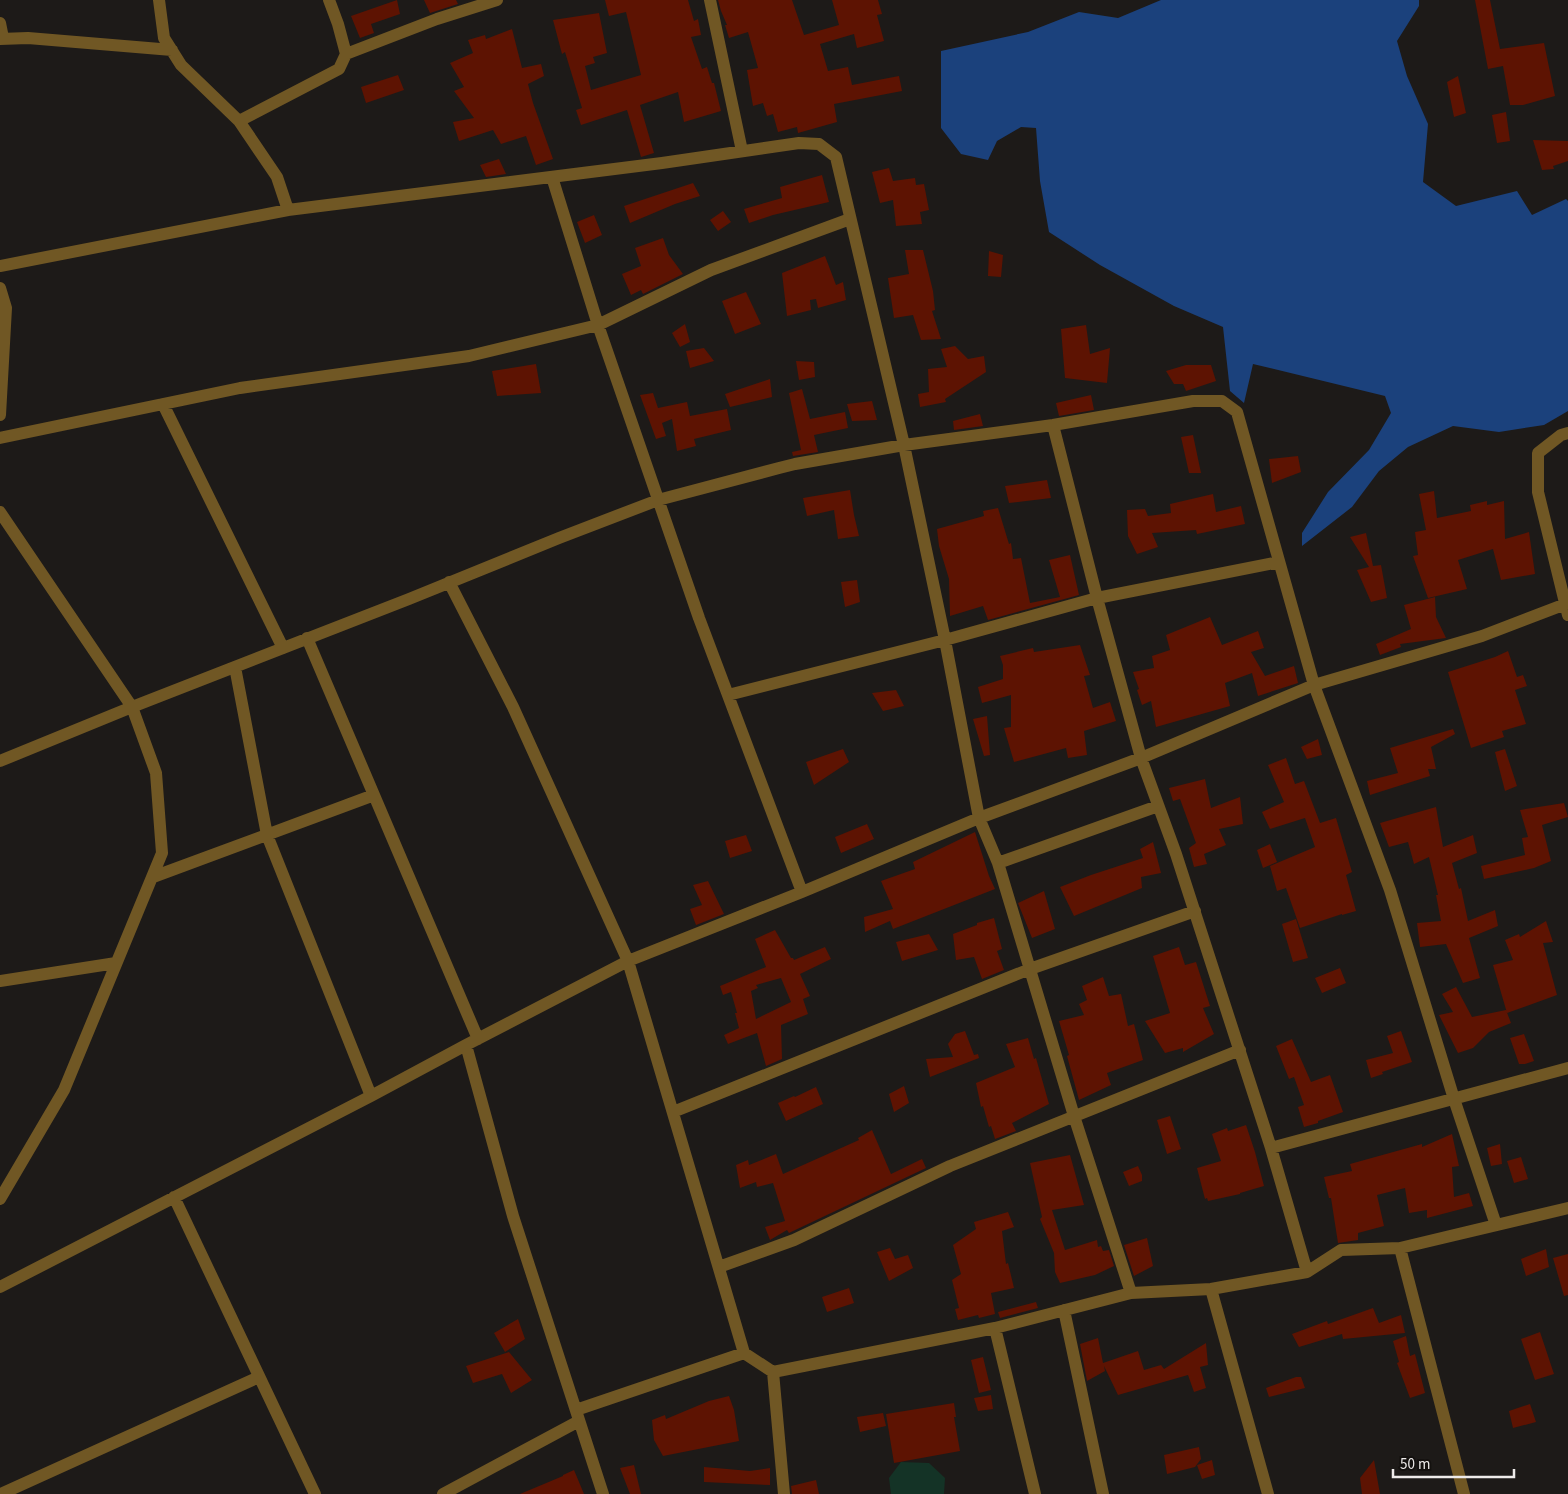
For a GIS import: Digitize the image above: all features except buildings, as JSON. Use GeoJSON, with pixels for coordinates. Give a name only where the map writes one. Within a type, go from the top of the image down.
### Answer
{"type":"FeatureCollection","features":[{"type":"Feature","properties":{"kind":"street"},"geometry":{"type":"LineString","coordinates":[[159,0],[164,38],[181,65],[239,121],[277,177],[288,210]]}},
{"type":"Feature","properties":{"kind":"street"},"geometry":{"type":"LineString","coordinates":[[239,121],[339,69],[346,54],[329,0]]}},
{"type":"Feature","properties":{"kind":"street"},"geometry":{"type":"LineString","coordinates":[[346,54],[497,0]]}},
{"type":"Feature","properties":{"kind":"street"},"geometry":{"type":"LineString","coordinates":[[710,0],[742,151]]}},
{"type":"Feature","properties":{"kind":"street"},"geometry":{"type":"LineString","coordinates":[[0,23],[2,39],[28,38],[172,50]]}},
{"type":"Feature","properties":{"kind":"street"},"geometry":{"type":"LineString","coordinates":[[0,266],[288,210],[662,163],[799,142],[819,144],[836,157],[904,445],[945,640],[979,818],[998,863],[1074,1116],[1131,1293]]}},
{"type":"Feature","properties":{"kind":"street"},"geometry":{"type":"LineString","coordinates":[[552,177],[598,325],[699,618],[802,892]]}},
{"type":"Feature","properties":{"kind":"street"},"geometry":{"type":"LineString","coordinates":[[0,438],[240,388],[469,356],[598,325],[711,270],[850,219]]}},
{"type":"Feature","properties":{"kind":"street"},"geometry":{"type":"LineString","coordinates":[[0,288],[6,308],[0,415]]}},
{"type":"Feature","properties":{"kind":"street"},"geometry":{"type":"LineString","coordinates":[[0,761],[132,707],[658,500],[779,468],[904,445],[1053,425],[1193,401],[1222,401],[1237,412],[1314,685],[1390,890],[1454,1099],[1496,1225]]}},
{"type":"Feature","properties":{"kind":"street"},"geometry":{"type":"LineString","coordinates":[[163,404],[283,648]]}},
{"type":"Feature","properties":{"kind":"street"},"geometry":{"type":"LineString","coordinates":[[1053,425],[1097,598],[1141,758],[1176,854],[1240,1050],[1307,1272]]}},
{"type":"Feature","properties":{"kind":"street"},"geometry":{"type":"LineString","coordinates":[[0,1287],[628,961],[802,892],[979,818],[1141,758],[1314,685],[1482,636],[1567,608],[1538,492],[1538,453],[1561,435],[1568,433]]}},
{"type":"Feature","properties":{"kind":"street"},"geometry":{"type":"LineString","coordinates":[[0,512],[132,707],[156,773],[162,853],[64,1090],[0,1199]]}},
{"type":"Feature","properties":{"kind":"street"},"geometry":{"type":"LineString","coordinates":[[728,695],[945,640],[1097,598],[1280,562]]}},
{"type":"Feature","properties":{"kind":"street"},"geometry":{"type":"LineString","coordinates":[[449,582],[513,706],[628,961],[744,1353],[773,1372],[995,1328],[1131,1293],[1211,1289],[1307,1272],[1341,1250],[1400,1248],[1568,1208]]}},
{"type":"Feature","properties":{"kind":"street"},"geometry":{"type":"LineString","coordinates":[[307,638],[374,795],[472,1042],[513,1216],[603,1494]]}},
{"type":"Feature","properties":{"kind":"street"},"geometry":{"type":"LineString","coordinates":[[235,667],[267,835],[371,1096]]}},
{"type":"Feature","properties":{"kind":"street"},"geometry":{"type":"LineString","coordinates":[[153,877],[374,795]]}},
{"type":"Feature","properties":{"kind":"street"},"geometry":{"type":"LineString","coordinates":[[998,863],[1158,806]]}},
{"type":"Feature","properties":{"kind":"street"},"geometry":{"type":"LineString","coordinates":[[673,1112],[1030,969],[1195,911]]}},
{"type":"Feature","properties":{"kind":"street"},"geometry":{"type":"LineString","coordinates":[[0,981],[116,962]]}},
{"type":"Feature","properties":{"kind":"street"},"geometry":{"type":"LineString","coordinates":[[719,1267],[794,1240],[950,1166],[1240,1050]]}},
{"type":"Feature","properties":{"kind":"street"},"geometry":{"type":"LineString","coordinates":[[1271,1148],[1568,1068]]}},
{"type":"Feature","properties":{"kind":"street"},"geometry":{"type":"LineString","coordinates":[[174,1198],[315,1494]]}},
{"type":"Feature","properties":{"kind":"street"},"geometry":{"type":"LineString","coordinates":[[1400,1248],[1464,1494]]}},
{"type":"Feature","properties":{"kind":"street"},"geometry":{"type":"LineString","coordinates":[[1211,1289],[1268,1494]]}},
{"type":"Feature","properties":{"kind":"street"},"geometry":{"type":"LineString","coordinates":[[1064,1310],[1103,1494]]}},
{"type":"Feature","properties":{"kind":"street"},"geometry":{"type":"LineString","coordinates":[[995,1328],[1035,1494]]}},
{"type":"Feature","properties":{"kind":"street"},"geometry":{"type":"LineString","coordinates":[[443,1494],[578,1416],[744,1353]]}},
{"type":"Feature","properties":{"kind":"street"},"geometry":{"type":"LineString","coordinates":[[773,1372],[784,1494]]}},
{"type":"Feature","properties":{"kind":"street"},"geometry":{"type":"LineString","coordinates":[[1,1494],[259,1376]]}},
{"type":"Feature","properties":{"kind":"green space"},"geometry":{"type":"Polygon","coordinates":[[[901,1462],[929,1463],[945,1478],[944,1494],[891,1494],[889,1478],[901,1462]]]}},
{"type":"Feature","properties":{"kind":"water"},"geometry":{"type":"Polygon","coordinates":[[[1161,0],[1419,0],[1419,6],[1397,41],[1407,76],[1428,124],[1423,182],[1456,206],[1517,191],[1532,215],[1566,199],[1568,201],[1568,411],[1544,425],[1499,432],[1453,426],[1408,447],[1379,471],[1352,507],[1302,546],[1302,533],[1328,492],[1369,450],[1391,413],[1385,396],[1253,364],[1244,403],[1230,391],[1223,327],[1174,306],[1100,265],[1049,232],[1040,181],[1036,128],[1021,127],[997,141],[988,160],[961,154],[941,128],[941,51],[1028,32],[1079,12],[1118,18],[1161,0]]]}}]}
